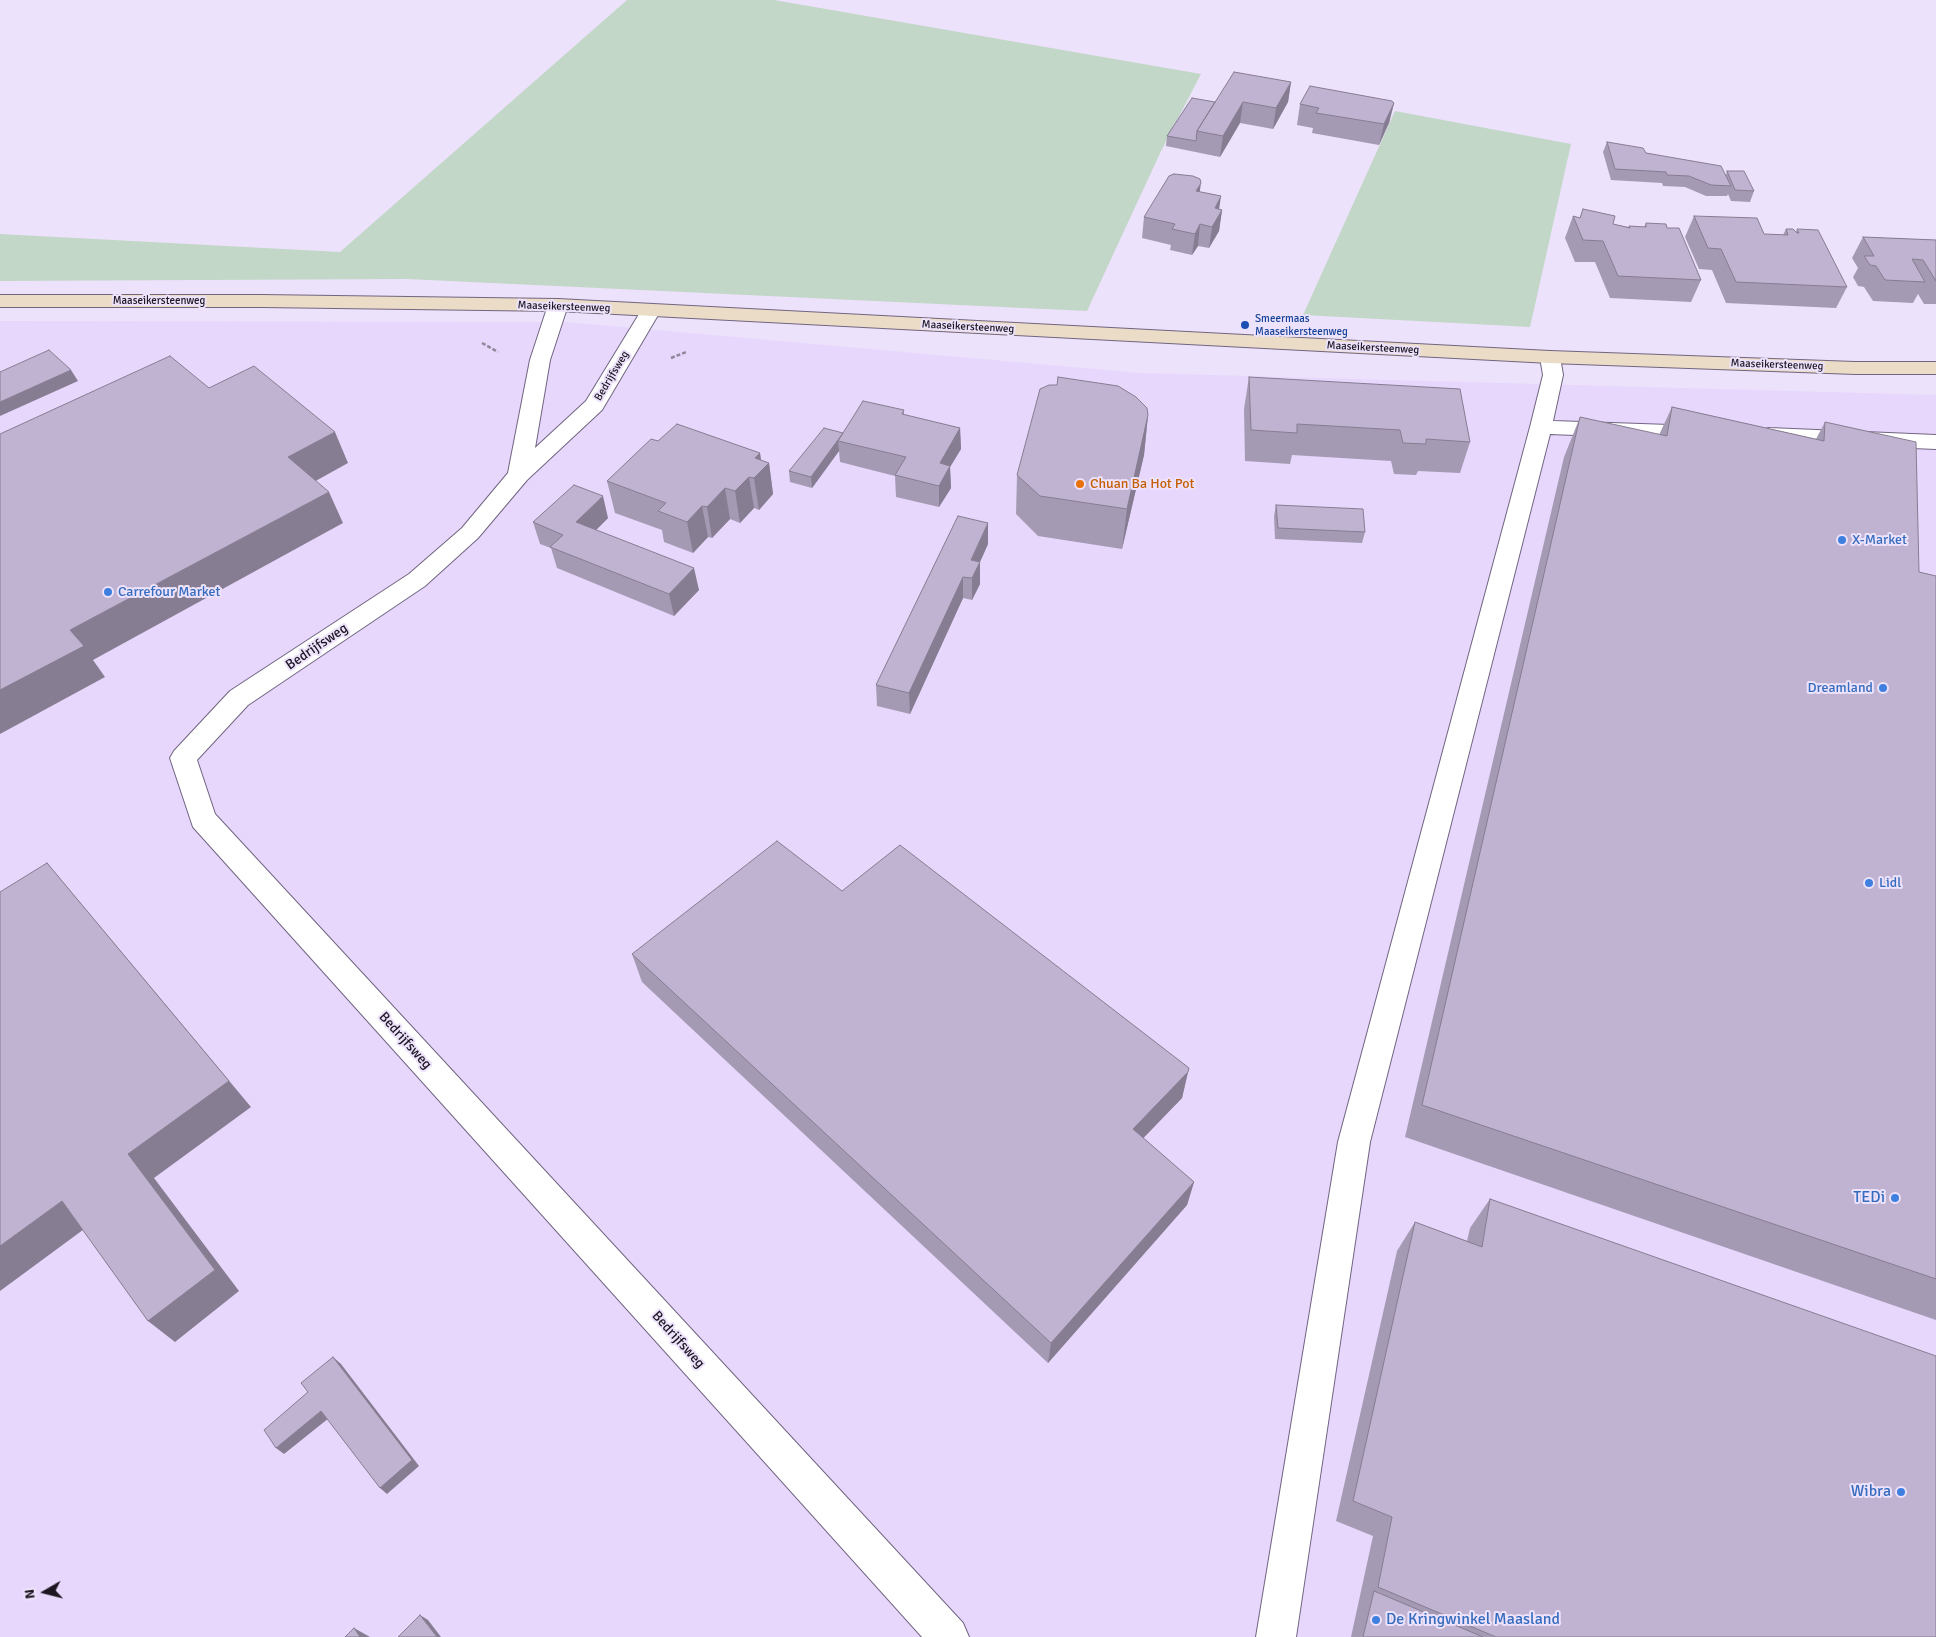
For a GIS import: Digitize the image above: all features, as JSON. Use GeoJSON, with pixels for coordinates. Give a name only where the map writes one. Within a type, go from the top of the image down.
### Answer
{"type":"FeatureCollection","features":[{"type":"Feature","properties":{"kind":"main road","name":"Maaseikersteenweg"},"geometry":{"type":"LineString","coordinates":[[0,301],[261,301],[558,305],[1550,357],[1936,368]]}},
{"type":"Feature","properties":{"kind":"street","name":"Bedrijfsweg"},"geometry":{"type":"LineString","coordinates":[[519,475],[540,360],[558,305]]}},
{"type":"Feature","properties":{"kind":"street","name":"Bedrijfsweg"},"geometry":{"type":"LineString","coordinates":[[651,310],[594,405],[519,475],[470,533],[417,580],[239,698],[183,758],[202,819],[949,1637]]}},
{"type":"Feature","properties":{"kind":"street"},"geometry":{"type":"LineString","coordinates":[[1276,1637],[1354,1142],[1542,427],[1552,375],[1550,357]]}},
{"type":"Feature","properties":{"kind":"street"},"geometry":{"type":"LineString","coordinates":[[1542,427],[1720,434]]}},
{"type":"Feature","properties":{"kind":"street"},"geometry":{"type":"LineString","coordinates":[[1749,435],[1936,442]]}},
{"type":"Feature","properties":{"kind":"shaded area"},"geometry":{"type":"Polygon","coordinates":[[[0,321],[566,322],[1140,373],[1936,395],[1936,1637],[0,1637],[0,321]]]}},
{"type":"Feature","properties":{"kind":"green space"},"geometry":{"type":"Polygon","coordinates":[[[627,0],[774,0],[1201,74],[1162,149],[1087,311],[407,279],[0,281],[0,234],[340,252],[627,0]]]}},
{"type":"Feature","properties":{"kind":"green space"},"geometry":{"type":"Polygon","coordinates":[[[1395,111],[1571,144],[1530,327],[1303,315],[1395,111]]]}},
{"type":"Feature","properties":{"kind":"building"},"geometry":{"type":"Polygon","coordinates":[[[1234,72],[1291,82],[1276,108],[1243,102],[1223,136],[1197,131],[1234,72]]]}},
{"type":"Feature","properties":{"kind":"building"},"geometry":{"type":"Polygon","coordinates":[[[1310,86],[1392,101],[1394,103],[1384,124],[1316,113],[1319,108],[1300,104],[1310,86]]]}},
{"type":"Feature","properties":{"kind":"building"},"geometry":{"type":"Polygon","coordinates":[[[1192,98],[1215,102],[1197,131],[1196,141],[1167,136],[1192,98]]]}},
{"type":"Feature","properties":{"kind":"building"},"geometry":{"type":"Polygon","coordinates":[[[1607,142],[1643,148],[1646,153],[1721,166],[1731,186],[1711,185],[1689,176],[1667,175],[1666,172],[1615,169],[1607,142]]]}},
{"type":"Feature","properties":{"kind":"building"},"geometry":{"type":"Polygon","coordinates":[[[1727,171],[1744,171],[1754,191],[1735,190],[1727,171]]]}},
{"type":"Feature","properties":{"kind":"building"},"geometry":{"type":"Polygon","coordinates":[[[1174,174],[1193,176],[1200,179],[1201,183],[1196,191],[1221,196],[1215,208],[1222,210],[1212,227],[1200,224],[1195,234],[1172,229],[1175,224],[1144,217],[1169,176],[1174,174]]]}},
{"type":"Feature","properties":{"kind":"building"},"geometry":{"type":"Polygon","coordinates":[[[1583,209],[1615,216],[1613,224],[1630,228],[1629,226],[1646,227],[1646,223],[1666,224],[1667,228],[1679,228],[1701,280],[1618,276],[1603,241],[1583,240],[1573,216],[1580,218],[1583,209]]]}},
{"type":"Feature","properties":{"kind":"building"},"geometry":{"type":"Polygon","coordinates":[[[1694,216],[1757,218],[1764,234],[1788,235],[1786,229],[1793,229],[1797,233],[1799,233],[1797,229],[1818,230],[1847,287],[1736,282],[1721,249],[1708,248],[1694,216]]]}},
{"type":"Feature","properties":{"kind":"building"},"geometry":{"type":"Polygon","coordinates":[[[1863,237],[1936,240],[1936,281],[1923,260],[1912,259],[1925,282],[1885,280],[1876,266],[1870,265],[1864,256],[1874,256],[1863,237]]]}},
{"type":"Feature","properties":{"kind":"building"},"geometry":{"type":"Polygon","coordinates":[[[49,350],[71,370],[0,402],[0,372],[49,350]]]}},
{"type":"Feature","properties":{"kind":"building","name":"Carrefour Market"},"geometry":{"type":"Polygon","coordinates":[[[170,356],[209,388],[254,366],[335,432],[288,457],[329,492],[70,630],[84,646],[0,690],[0,434],[170,356]]]}},
{"type":"Feature","properties":{"kind":"building","name":"Chuan Ba Hot Pot"},"geometry":{"type":"Polygon","coordinates":[[[1058,377],[1118,386],[1136,397],[1147,408],[1148,415],[1127,509],[1040,496],[1017,475],[1040,389],[1049,385],[1057,385],[1058,377]]]}},
{"type":"Feature","properties":{"kind":"building"},"geometry":{"type":"Polygon","coordinates":[[[1249,377],[1460,389],[1470,442],[1426,439],[1426,444],[1403,443],[1400,430],[1297,424],[1297,433],[1251,430],[1249,377]]]}},
{"type":"Feature","properties":{"kind":"building"},"geometry":{"type":"Polygon","coordinates":[[[863,401],[904,410],[902,414],[960,428],[940,463],[950,466],[939,486],[895,475],[906,457],[838,441],[863,401]]]}},
{"type":"Feature","properties":{"kind":"building"},"geometry":{"type":"Polygon","coordinates":[[[1672,407],[1824,441],[1825,422],[1916,442],[1919,572],[1936,576],[1936,1279],[1422,1105],[1580,417],[1667,436],[1672,407]]]}},
{"type":"Feature","properties":{"kind":"building"},"geometry":{"type":"Polygon","coordinates":[[[677,424],[760,453],[755,458],[769,463],[754,478],[749,477],[735,491],[725,488],[707,507],[702,506],[687,522],[658,511],[666,503],[607,481],[651,439],[658,441],[677,424]]]}},
{"type":"Feature","properties":{"kind":"building"},"geometry":{"type":"Polygon","coordinates":[[[824,428],[843,433],[811,477],[789,471],[824,428]]]}},
{"type":"Feature","properties":{"kind":"building"},"geometry":{"type":"Polygon","coordinates":[[[574,485],[603,496],[576,522],[694,568],[669,594],[550,547],[563,535],[533,522],[574,485]]]}},
{"type":"Feature","properties":{"kind":"building"},"geometry":{"type":"Polygon","coordinates":[[[1276,505],[1363,509],[1365,532],[1278,528],[1276,505]]]}},
{"type":"Feature","properties":{"kind":"building"},"geometry":{"type":"Polygon","coordinates":[[[958,516],[988,523],[971,560],[980,562],[972,578],[963,577],[909,693],[876,685],[958,516]]]}},
{"type":"Feature","properties":{"kind":"building"},"geometry":{"type":"Polygon","coordinates":[[[777,841],[842,891],[900,845],[1189,1068],[1188,1072],[1133,1129],[1194,1182],[1051,1343],[632,954],[777,841]]]}},
{"type":"Feature","properties":{"kind":"building"},"geometry":{"type":"Polygon","coordinates":[[[47,863],[229,1081],[128,1154],[215,1270],[148,1321],[62,1201],[0,1246],[0,892],[47,863]]]}},
{"type":"Feature","properties":{"kind":"building"},"geometry":{"type":"Polygon","coordinates":[[[1490,1199],[1936,1356],[1936,1637],[1496,1637],[1378,1587],[1392,1517],[1353,1501],[1415,1222],[1482,1247],[1490,1199]]]}},
{"type":"Feature","properties":{"kind":"building"},"geometry":{"type":"Polygon","coordinates":[[[333,1357],[412,1460],[380,1488],[321,1411],[276,1448],[264,1430],[308,1392],[301,1383],[333,1357]]]}},
{"type":"Feature","properties":{"kind":"building"},"geometry":{"type":"Polygon","coordinates":[[[1374,1591],[1483,1637],[1363,1637],[1374,1591]]]}},
{"type":"Feature","properties":{"kind":"building"},"geometry":{"type":"Polygon","coordinates":[[[420,1615],[437,1637],[398,1637],[420,1615]]]}},
{"type":"Feature","properties":{"kind":"building"},"geometry":{"type":"Polygon","coordinates":[[[354,1628],[360,1637],[345,1637],[354,1628]]]}},
{"type":"Feature","properties":{"kind":"place","name":"Smeermaas Maaseikersteenweg"},"geometry":{"type":"Point","coordinates":[1245,325]}},
{"type":"Feature","properties":{"kind":"place","name":"Chuan Ba Hot Pot"},"geometry":{"type":"Point","coordinates":[1080,484]}},
{"type":"Feature","properties":{"kind":"place","name":"X-Market"},"geometry":{"type":"Point","coordinates":[1842,540]}},
{"type":"Feature","properties":{"kind":"place","name":"Carrefour Market"},"geometry":{"type":"Point","coordinates":[108,592]}},
{"type":"Feature","properties":{"kind":"place","name":"Dreamland"},"geometry":{"type":"Point","coordinates":[1883,688]}},
{"type":"Feature","properties":{"kind":"place","name":"Lidl"},"geometry":{"type":"Point","coordinates":[1869,883]}},
{"type":"Feature","properties":{"kind":"place","name":"TEDi"},"geometry":{"type":"Point","coordinates":[1895,1198]}},
{"type":"Feature","properties":{"kind":"place","name":"Wibra"},"geometry":{"type":"Point","coordinates":[1901,1492]}},
{"type":"Feature","properties":{"kind":"place","name":"De Kringwinkel Maasland"},"geometry":{"type":"Point","coordinates":[1376,1620]}}]}
